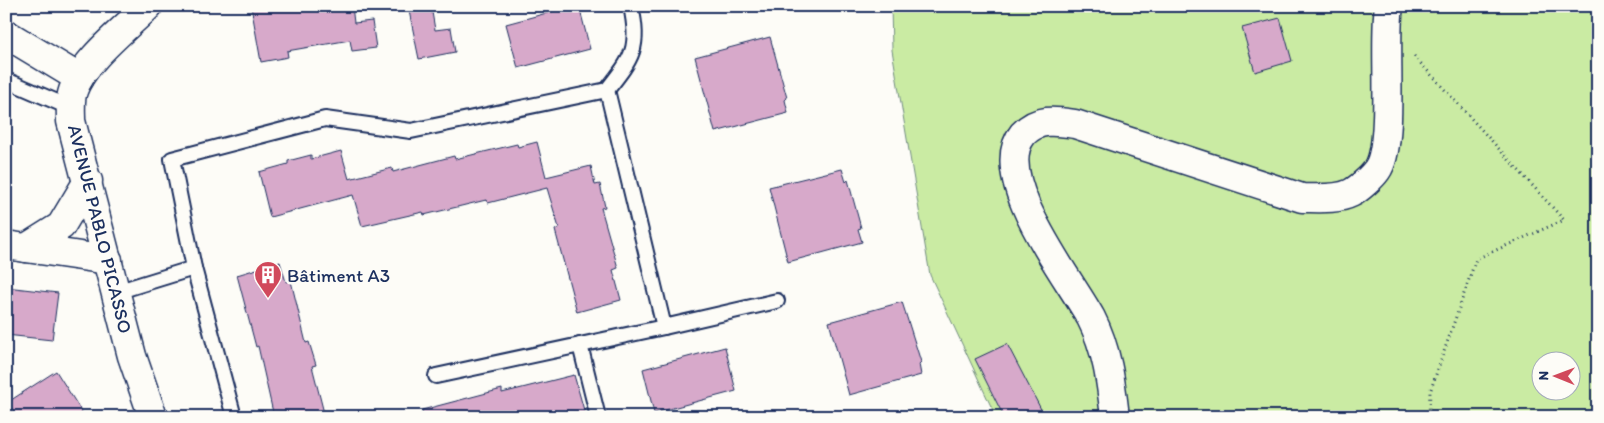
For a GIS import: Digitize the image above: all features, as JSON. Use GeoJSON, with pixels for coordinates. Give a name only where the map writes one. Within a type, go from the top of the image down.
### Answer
{"type":"FeatureCollection","features":[{"type":"Feature","properties":{"kind":"street","name":"AVENUE PABLO PICASSO"},"geometry":{"type":"LineString","coordinates":[[148,6],[110,43],[79,78],[72,93],[71,121],[132,356],[153,417]]}},
{"type":"Feature","properties":{"kind":"street"},"geometry":{"type":"LineString","coordinates":[[1115,417],[1105,348],[1091,318],[1027,211],[1018,191],[1015,172],[1015,150],[1018,140],[1032,125],[1042,122],[1075,124],[1302,198],[1328,198],[1351,193],[1378,169],[1387,139],[1386,25],[1389,6]]}},
{"type":"Feature","properties":{"kind":"street"},"geometry":{"type":"LineString","coordinates":[[6,34],[79,78]]}},
{"type":"Feature","properties":{"kind":"street"},"geometry":{"type":"LineString","coordinates":[[16,247],[61,226],[88,181]]}},
{"type":"Feature","properties":{"kind":"street"},"geometry":{"type":"LineString","coordinates":[[16,247],[108,260]]}},
{"type":"Feature","properties":{"kind":"lane"},"geometry":{"type":"LineString","coordinates":[[234,417],[194,268],[172,159],[325,119],[411,131],[607,90],[629,62],[637,32],[632,6]]}},
{"type":"Feature","properties":{"kind":"lane"},"geometry":{"type":"LineString","coordinates":[[6,80],[71,108]]}},
{"type":"Feature","properties":{"kind":"lane"},"geometry":{"type":"LineString","coordinates":[[607,90],[664,328]]}},
{"type":"Feature","properties":{"kind":"lane"},"geometry":{"type":"LineString","coordinates":[[116,292],[194,268]]}},
{"type":"Feature","properties":{"kind":"lane"},"geometry":{"type":"LineString","coordinates":[[436,376],[664,328],[777,301]]}},
{"type":"Feature","properties":{"kind":"lane"},"geometry":{"type":"LineString","coordinates":[[580,345],[598,417]]}},
{"type":"Feature","properties":{"kind":"path"},"geometry":{"type":"LineString","coordinates":[[1412,54],[1564,220],[1476,259],[1430,392],[1429,417]]}},
{"type":"Feature","properties":{"kind":"green space"},"geometry":{"type":"Polygon","coordinates":[[[891,6],[1598,6],[1598,417],[996,417],[930,275],[892,50],[891,6]]]}},
{"type":"Feature","properties":{"kind":"building"},"geometry":{"type":"Polygon","coordinates":[[[251,6],[352,6],[354,23],[372,21],[376,48],[352,51],[350,40],[287,51],[288,57],[261,62],[251,6]]]}},
{"type":"Feature","properties":{"kind":"building"},"geometry":{"type":"Polygon","coordinates":[[[408,6],[431,6],[435,30],[451,28],[455,52],[419,59],[408,6]]]}},
{"type":"Feature","properties":{"kind":"building"},"geometry":{"type":"Polygon","coordinates":[[[579,6],[590,49],[518,68],[506,24],[579,6]]]}},
{"type":"Feature","properties":{"kind":"building"},"geometry":{"type":"Polygon","coordinates":[[[1280,18],[1292,61],[1255,72],[1242,28],[1280,18]]]}},
{"type":"Feature","properties":{"kind":"building"},"geometry":{"type":"Polygon","coordinates":[[[770,37],[787,98],[785,100],[788,113],[715,132],[695,57],[770,37]]]}},
{"type":"Feature","properties":{"kind":"building"},"geometry":{"type":"Polygon","coordinates":[[[537,142],[546,177],[591,166],[595,185],[600,184],[605,207],[601,208],[618,268],[613,270],[621,300],[577,312],[555,230],[559,228],[547,188],[488,203],[486,200],[424,215],[423,212],[362,226],[353,195],[270,217],[259,172],[311,155],[311,159],[341,151],[349,179],[392,168],[393,172],[454,156],[455,159],[517,144],[518,147],[537,142]]]}},
{"type":"Feature","properties":{"kind":"building"},"geometry":{"type":"Polygon","coordinates":[[[842,169],[846,182],[848,180],[861,228],[858,229],[862,242],[788,262],[769,187],[842,169]]]}},
{"type":"Feature","properties":{"kind":"building"},"geometry":{"type":"Polygon","coordinates":[[[280,262],[286,282],[291,281],[306,343],[309,342],[316,365],[312,366],[325,417],[274,417],[258,346],[256,347],[237,275],[280,262]]]}},
{"type":"Feature","properties":{"kind":"building"},"geometry":{"type":"Polygon","coordinates":[[[6,287],[58,293],[52,340],[6,335],[6,287]]]}},
{"type":"Feature","properties":{"kind":"building"},"geometry":{"type":"Polygon","coordinates":[[[902,302],[921,362],[919,364],[921,375],[849,395],[829,322],[902,302]]]}},
{"type":"Feature","properties":{"kind":"building"},"geometry":{"type":"Polygon","coordinates":[[[1007,344],[1045,417],[1004,417],[975,359],[1007,344]]]}},
{"type":"Feature","properties":{"kind":"building"},"geometry":{"type":"Polygon","coordinates":[[[725,347],[736,391],[654,413],[643,369],[725,347]]]}},
{"type":"Feature","properties":{"kind":"building"},"geometry":{"type":"Polygon","coordinates":[[[56,371],[85,417],[18,417],[8,402],[56,371]]]}},
{"type":"Feature","properties":{"kind":"building"},"geometry":{"type":"Polygon","coordinates":[[[574,375],[586,417],[423,417],[422,410],[502,389],[502,393],[574,375]]]}},
{"type":"Feature","properties":{"kind":"place","name":"Bâtiment A3"},"geometry":{"type":"Point","coordinates":[268,299]}}]}
